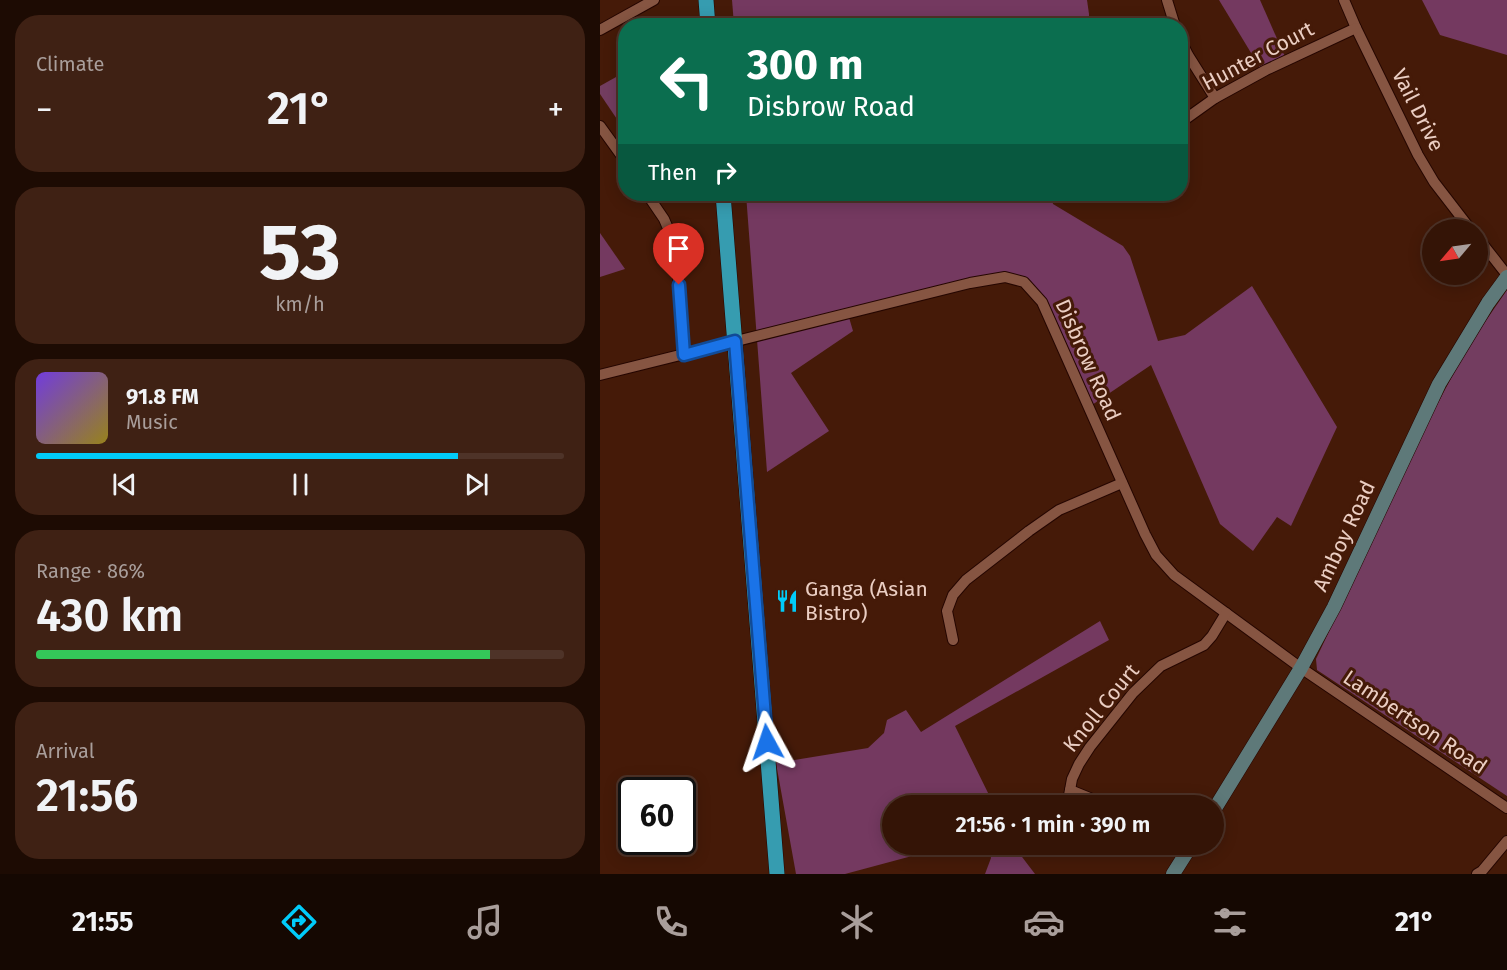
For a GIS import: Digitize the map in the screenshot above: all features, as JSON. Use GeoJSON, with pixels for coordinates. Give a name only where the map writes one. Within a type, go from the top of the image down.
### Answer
{"type":"FeatureCollection","features":[{"type":"Feature","properties":{"kind":"main road"},"geometry":{"type":"LineString","coordinates":[[706,0],[707,18]]}},
{"type":"Feature","properties":{"kind":"main road"},"geometry":{"type":"LineString","coordinates":[[724,201],[777,874]]}},
{"type":"Feature","properties":{"kind":"street"},"geometry":{"type":"LineString","coordinates":[[622,18],[654,0]]}},
{"type":"Feature","properties":{"kind":"street"},"geometry":{"type":"LineString","coordinates":[[1167,0],[1173,18]]}},
{"type":"Feature","properties":{"kind":"street","name":"Vail Drive"},"geometry":{"type":"LineString","coordinates":[[1344,0],[1418,155],[1434,182],[1463,219]]}},
{"type":"Feature","properties":{"kind":"street"},"geometry":{"type":"LineString","coordinates":[[600,30],[618,20]]}},
{"type":"Feature","properties":{"kind":"street","name":"Hunter Court"},"geometry":{"type":"LineString","coordinates":[[1188,117],[1215,98],[1266,70],[1356,28]]}},
{"type":"Feature","properties":{"kind":"street"},"geometry":{"type":"LineString","coordinates":[[1188,55],[1215,98]]}},
{"type":"Feature","properties":{"kind":"street"},"geometry":{"type":"LineString","coordinates":[[600,126],[618,151]]}},
{"type":"Feature","properties":{"kind":"street"},"geometry":{"type":"LineString","coordinates":[[652,201],[664,219],[673,240],[677,261],[684,355]]}},
{"type":"Feature","properties":{"kind":"street"},"geometry":{"type":"LineString","coordinates":[[1488,251],[1507,276]]}},
{"type":"Feature","properties":{"kind":"street","name":"Amboy Road"},"geometry":{"type":"LineString","coordinates":[[1223,795],[1301,668],[1334,607],[1439,384],[1507,276]]}},
{"type":"Feature","properties":{"kind":"street","name":"Disbrow Road"},"geometry":{"type":"LineString","coordinates":[[600,375],[970,283],[1005,277],[1024,282],[1042,302],[1144,534],[1156,555],[1174,575],[1301,668]]}},
{"type":"Feature","properties":{"kind":"street"},"geometry":{"type":"LineString","coordinates":[[953,640],[947,611],[953,595],[966,580],[1059,510],[1122,483]]}},
{"type":"Feature","properties":{"kind":"street","name":"Knoll Court"},"geometry":{"type":"LineString","coordinates":[[1069,795],[1072,779],[1079,764],[1133,693],[1161,666],[1204,645],[1226,613]]}},
{"type":"Feature","properties":{"kind":"street","name":"Lambertson Road"},"geometry":{"type":"LineString","coordinates":[[1301,668],[1507,808]]}},
{"type":"Feature","properties":{"kind":"street"},"geometry":{"type":"LineString","coordinates":[[1070,790],[1082,795]]}},
{"type":"Feature","properties":{"kind":"street"},"geometry":{"type":"LineString","coordinates":[[1476,874],[1482,871],[1507,841]]}},
{"type":"Feature","properties":{"kind":"street"},"geometry":{"type":"LineString","coordinates":[[1173,874],[1185,855]]}},
{"type":"Feature","properties":{"kind":"shaded area"},"geometry":{"type":"Polygon","coordinates":[[[732,0],[1087,0],[1089,14],[1089,18],[733,18],[732,0]]]}},
{"type":"Feature","properties":{"kind":"shaded area"},"geometry":{"type":"Polygon","coordinates":[[[1219,0],[1260,0],[1286,59],[1262,71],[1219,0]]]}},
{"type":"Feature","properties":{"kind":"shaded area"},"geometry":{"type":"Polygon","coordinates":[[[1422,0],[1507,0],[1507,55],[1440,35],[1422,0]]]}},
{"type":"Feature","properties":{"kind":"shaded area"},"geometry":{"type":"Polygon","coordinates":[[[618,76],[618,121],[600,94],[600,86],[618,76]]]}},
{"type":"Feature","properties":{"kind":"shaded area"},"geometry":{"type":"Polygon","coordinates":[[[747,201],[1052,201],[1053,204],[1123,246],[1130,256],[1158,341],[1185,335],[1252,286],[1337,427],[1291,526],[1277,517],[1253,551],[1220,524],[1151,365],[1089,407],[1027,284],[990,282],[848,314],[853,331],[791,373],[829,431],[767,472],[747,201]]]}},
{"type":"Feature","properties":{"kind":"shaded area"},"geometry":{"type":"Polygon","coordinates":[[[600,233],[625,269],[600,277],[600,233]]]}},
{"type":"Feature","properties":{"kind":"shaded area"},"geometry":{"type":"Polygon","coordinates":[[[1507,290],[1507,796],[1317,670],[1316,659],[1430,418],[1467,348],[1507,290]]]}},
{"type":"Feature","properties":{"kind":"shaded area"},"geometry":{"type":"Polygon","coordinates":[[[1100,621],[1109,640],[955,726],[989,795],[882,795],[882,855],[916,855],[845,874],[796,874],[776,763],[868,748],[884,733],[887,720],[906,710],[921,732],[1100,621]]]}},
{"type":"Feature","properties":{"kind":"shaded area"},"geometry":{"type":"Polygon","coordinates":[[[990,855],[1021,855],[1035,874],[985,874],[990,855]]]}},
{"type":"Feature","properties":{"kind":"place","name":"Ganga (Asian Bistro)"},"geometry":{"type":"Point","coordinates":[787,601]}},
{"type":"Feature","properties":{"kind":"route"},"geometry":{"type":"LineString","coordinates":[[679,285],[684,355],[735,341],[767,742]]}}]}
